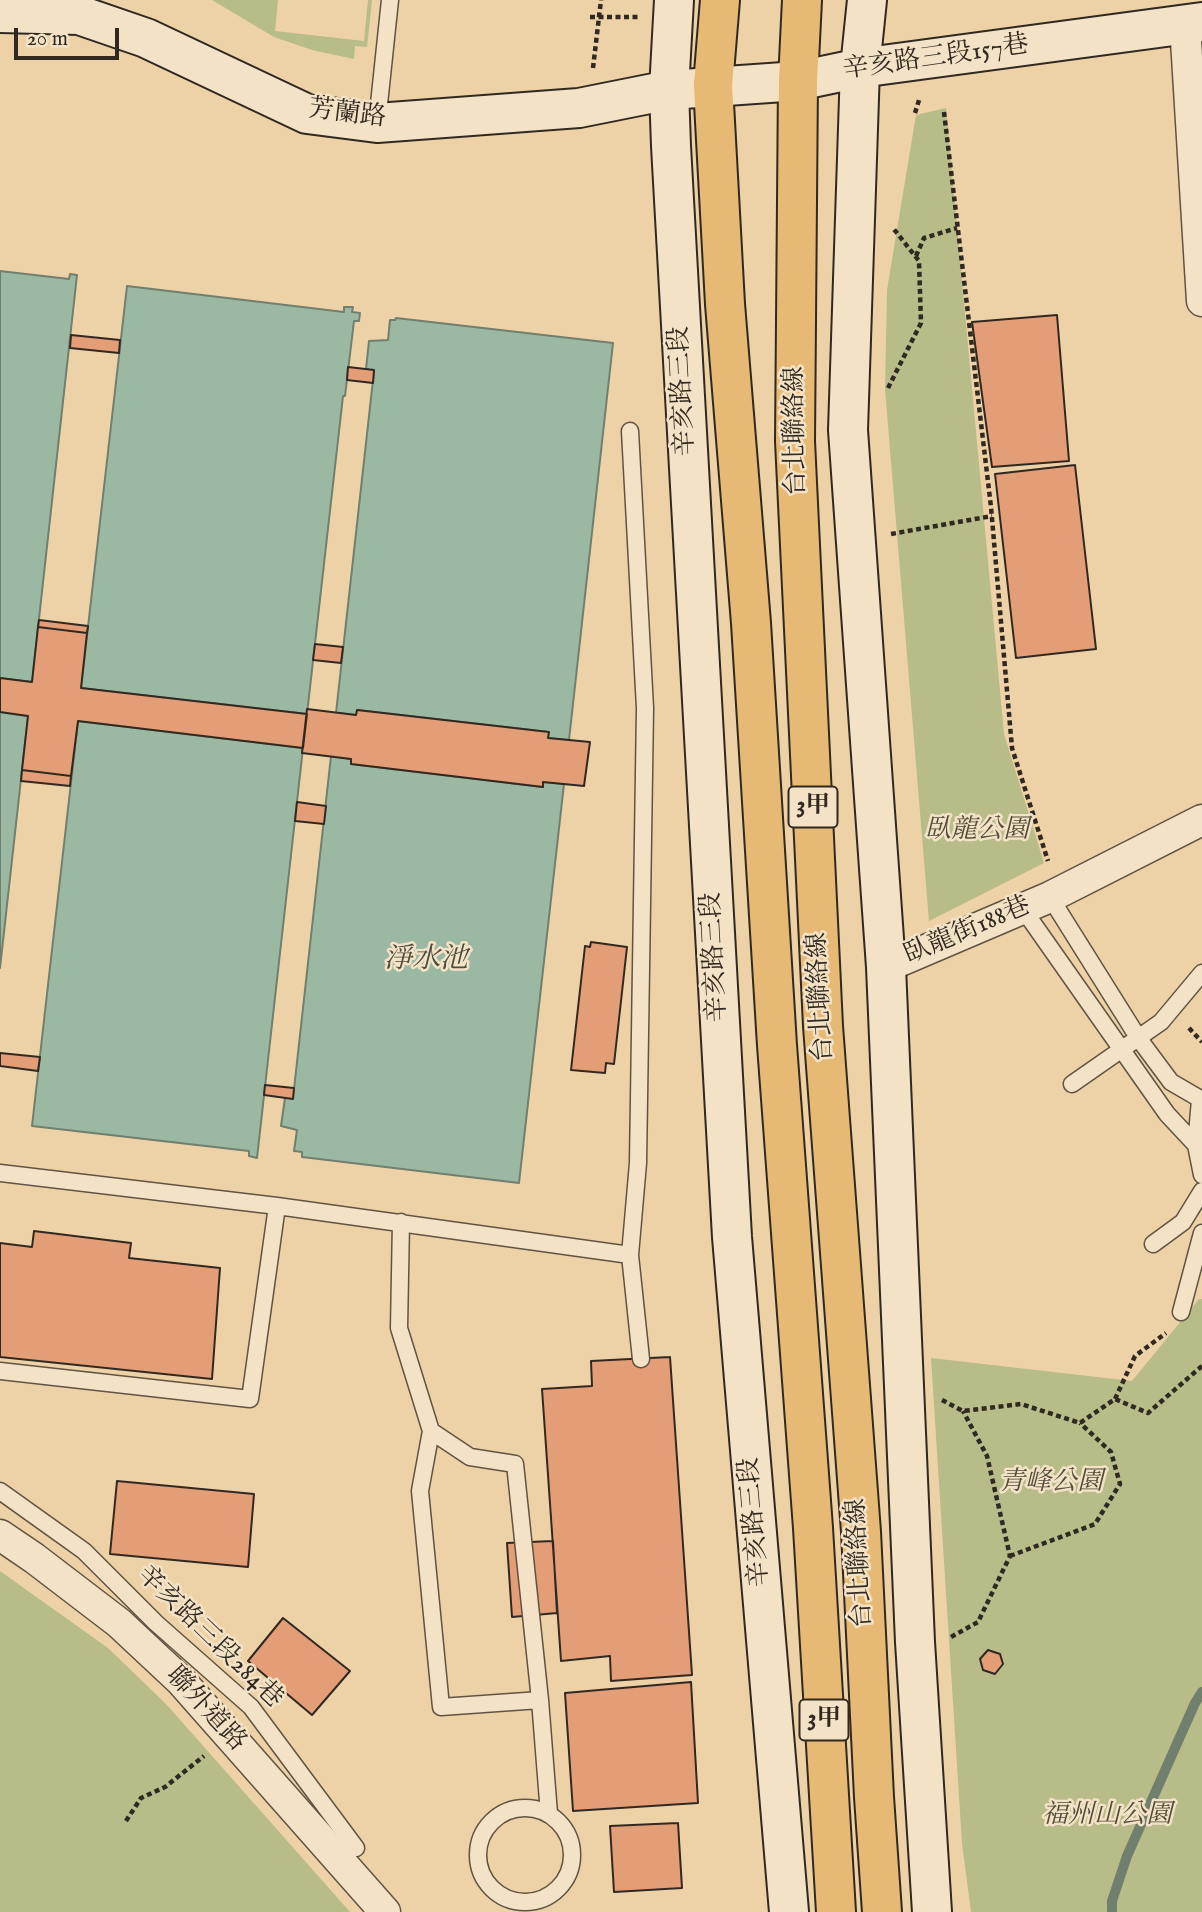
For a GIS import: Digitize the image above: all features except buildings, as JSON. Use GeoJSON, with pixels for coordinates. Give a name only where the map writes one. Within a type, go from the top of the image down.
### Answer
{"type":"FeatureCollection","features":[{"type":"Feature","properties":{"kind":"main road","name":"辛亥路三段"},"geometry":{"type":"LineString","coordinates":[[674,0],[669,90],[732,1237],[789,1912]]}},
{"type":"Feature","properties":{"kind":"main road","name":"台北聯絡線"},"geometry":{"type":"LineString","coordinates":[[802,0],[798,81],[795,441],[823,1026],[860,1532],[882,1912]]}},
{"type":"Feature","properties":{"kind":"main road"},"geometry":{"type":"LineString","coordinates":[[867,0],[860,68],[848,430],[886,967],[915,1642],[932,1912]]}},
{"type":"Feature","properties":{"kind":"main road"},"geometry":{"type":"LineString","coordinates":[[713,85],[719,9]]}},
{"type":"Feature","properties":{"kind":"main road","name":"芳蘭路"},"geometry":{"type":"LineString","coordinates":[[0,13],[79,15],[146,38],[307,114],[377,123],[579,108],[669,90]]}},
{"type":"Feature","properties":{"kind":"main road","name":"辛亥路三段157巷"},"geometry":{"type":"LineString","coordinates":[[669,90],[798,81],[860,68],[1194,23]]}},
{"type":"Feature","properties":{"kind":"main road","name":"台北聯絡線"},"geometry":{"type":"LineString","coordinates":[[713,85],[725,304],[751,623],[777,1045],[813,1528],[836,1912]]}},
{"type":"Feature","properties":{"kind":"street"},"geometry":{"type":"LineString","coordinates":[[1194,23],[1201,287]]}},
{"type":"Feature","properties":{"kind":"street","name":"臥龍街188巷"},"geometry":{"type":"LineString","coordinates":[[886,967],[1037,903],[1202,820]]}},
{"type":"Feature","properties":{"kind":"street","name":"聯外道路"},"geometry":{"type":"LineString","coordinates":[[0,1535],[119,1623],[181,1681],[385,1912]]}},
{"type":"Feature","properties":{"kind":"lane"},"geometry":{"type":"LineString","coordinates":[[377,123],[390,0]]}},
{"type":"Feature","properties":{"kind":"lane"},"geometry":{"type":"LineString","coordinates":[[630,431],[645,708],[638,1163],[630,1255],[640,1359]]}},
{"type":"Feature","properties":{"kind":"lane"},"geometry":{"type":"LineString","coordinates":[[1037,903],[1121,1050],[1167,1114],[1196,1145]]}},
{"type":"Feature","properties":{"kind":"lane","name":"臥龍街188巷"},"geometry":{"type":"LineString","coordinates":[[1037,903],[1171,1082],[1201,1100]]}},
{"type":"Feature","properties":{"kind":"lane"},"geometry":{"type":"LineString","coordinates":[[1072,1084],[1161,1022],[1202,973]]}},
{"type":"Feature","properties":{"kind":"lane"},"geometry":{"type":"LineString","coordinates":[[1201,1100],[1196,1145],[1202,1175]]}},
{"type":"Feature","properties":{"kind":"lane"},"geometry":{"type":"LineString","coordinates":[[0,1173],[401,1222],[630,1255]]}},
{"type":"Feature","properties":{"kind":"lane"},"geometry":{"type":"LineString","coordinates":[[1153,1244],[1183,1222],[1202,1191]]}},
{"type":"Feature","properties":{"kind":"lane"},"geometry":{"type":"LineString","coordinates":[[0,1371],[250,1399],[277,1206]]}},
{"type":"Feature","properties":{"kind":"lane"},"geometry":{"type":"LineString","coordinates":[[401,1222],[399,1328],[431,1431],[420,1491],[441,1707],[540,1700]]}},
{"type":"Feature","properties":{"kind":"lane"},"geometry":{"type":"LineString","coordinates":[[1181,1312],[1202,1233]]}},
{"type":"Feature","properties":{"kind":"lane"},"geometry":{"type":"LineString","coordinates":[[431,1431],[470,1457],[515,1464],[549,1814],[562,1825],[572,1856],[565,1880],[548,1897],[533,1902],[516,1902],[501,1896],[488,1885],[480,1872],[478,1850],[484,1829],[494,1818],[514,1809],[536,1809],[549,1814]]}},
{"type":"Feature","properties":{"kind":"lane","name":"辛亥路三段284巷"},"geometry":{"type":"LineString","coordinates":[[0,1491],[84,1551],[156,1623],[251,1707],[356,1848]]}},
{"type":"Feature","properties":{"kind":"path"},"geometry":{"type":"LineString","coordinates":[[593,69],[601,0]]}},
{"type":"Feature","properties":{"kind":"path"},"geometry":{"type":"LineString","coordinates":[[944,112],[992,516],[1012,748],[1048,862],[1037,903]]}},
{"type":"Feature","properties":{"kind":"path"},"geometry":{"type":"LineString","coordinates":[[887,390],[921,323],[919,261],[892,227]]}},
{"type":"Feature","properties":{"kind":"path"},"geometry":{"type":"LineString","coordinates":[[916,257],[924,238],[957,228]]}},
{"type":"Feature","properties":{"kind":"path"},"geometry":{"type":"LineString","coordinates":[[887,534],[992,516]]}},
{"type":"Feature","properties":{"kind":"path"},"geometry":{"type":"LineString","coordinates":[[1080,1423],[1115,1399],[1135,1356],[1163,1337],[1181,1312]]}},
{"type":"Feature","properties":{"kind":"path"},"geometry":{"type":"LineString","coordinates":[[1115,1399],[1149,1413],[1200,1368]]}},
{"type":"Feature","properties":{"kind":"path"},"geometry":{"type":"LineString","coordinates":[[935,1396],[963,1411],[987,1455],[1010,1556],[978,1622],[940,1642]]}},
{"type":"Feature","properties":{"kind":"path"},"geometry":{"type":"LineString","coordinates":[[963,1411],[1021,1404],[1080,1423],[1111,1452],[1120,1484],[1095,1524],[1010,1556]]}},
{"type":"Feature","properties":{"kind":"path"},"geometry":{"type":"LineString","coordinates":[[126,1821],[141,1798],[165,1787],[188,1771],[227,1734]]}},
{"type":"Feature","properties":{"kind":"green space"},"geometry":{"type":"Polygon","coordinates":[[[212,0],[278,0],[275,31],[364,41],[368,0],[372,0],[367,47],[355,46],[354,59],[312,50],[274,37],[212,0]]]}},
{"type":"Feature","properties":{"kind":"green space","name":"臥龍公園"},"geometry":{"type":"Polygon","coordinates":[[[946,108],[1004,734],[1044,863],[929,921],[885,389],[887,290],[916,115],[946,108]]]}},
{"type":"Feature","properties":{"kind":"green space"},"geometry":{"type":"Polygon","coordinates":[[[1199,1299],[1202,1299],[1202,1912],[971,1912],[962,1843],[931,1358],[1132,1381],[1199,1299]]]}},
{"type":"Feature","properties":{"kind":"green space"},"geometry":{"type":"Polygon","coordinates":[[[0,1571],[108,1648],[167,1705],[350,1912],[0,1912],[0,1571]]]}},
{"type":"Feature","properties":{"kind":"water"},"geometry":{"type":"Polygon","coordinates":[[[0,271],[69,279],[70,274],[77,275],[32,682],[0,678],[0,271]]]}},
{"type":"Feature","properties":{"kind":"water"},"geometry":{"type":"Polygon","coordinates":[[[127,286],[344,312],[344,307],[353,307],[352,312],[360,313],[359,321],[354,321],[343,396],[307,714],[81,688],[127,286]]]}},
{"type":"Feature","properties":{"kind":"water"},"geometry":{"type":"Polygon","coordinates":[[[396,318],[613,343],[569,740],[548,738],[548,732],[358,710],[356,715],[336,713],[374,371],[366,369],[369,341],[388,340],[390,320],[396,318]]]}},
{"type":"Feature","properties":{"kind":"water"},"geometry":{"type":"Polygon","coordinates":[[[0,712],[28,716],[0,968],[0,712]]]}},
{"type":"Feature","properties":{"kind":"water"},"geometry":{"type":"Polygon","coordinates":[[[78,721],[303,748],[257,1158],[249,1156],[249,1151],[32,1126],[78,721]]]}},
{"type":"Feature","properties":{"kind":"water","name":"淨水池"},"geometry":{"type":"Polygon","coordinates":[[[331,756],[351,759],[351,764],[543,787],[543,782],[564,784],[519,1183],[302,1157],[302,1152],[294,1151],[297,1130],[281,1126],[285,1098],[293,1098],[331,756]]]}},
{"type":"Feature","properties":{"kind":"waterway"},"geometry":{"type":"LineString","coordinates":[[1112,1912],[1112,1901],[1127,1856],[1202,1692]]}},
{"type":"Feature","properties":{"kind":"park label","name":"青峰公園"},"geometry":{"type":"Point","coordinates":[1051,1484]}},
{"type":"Feature","properties":{"kind":"park label","name":"福州山公園"},"geometry":{"type":"Point","coordinates":[1107,1817]}}]}
